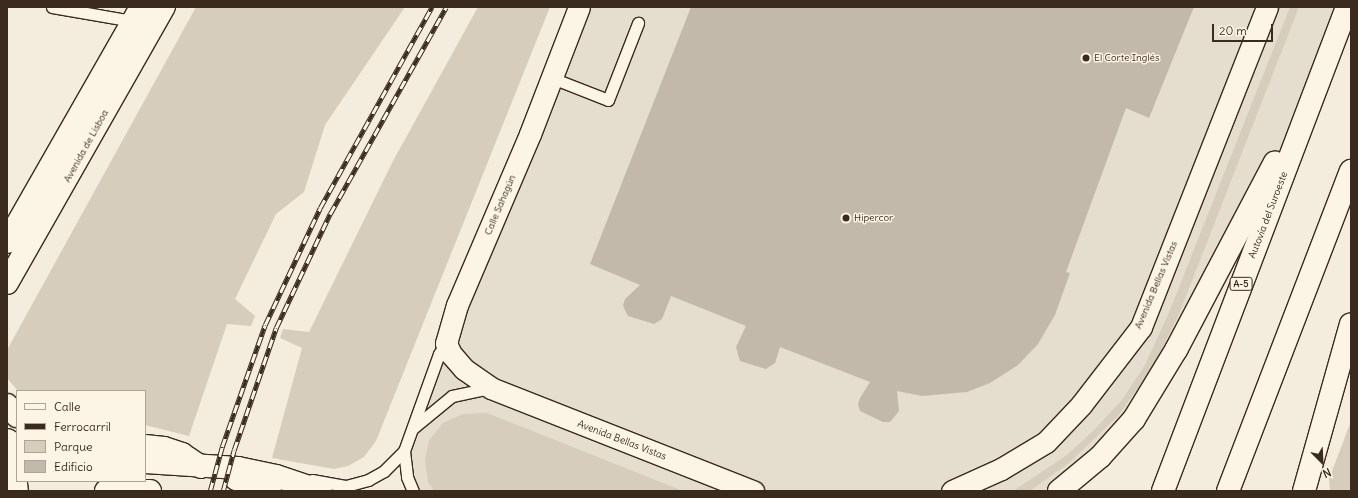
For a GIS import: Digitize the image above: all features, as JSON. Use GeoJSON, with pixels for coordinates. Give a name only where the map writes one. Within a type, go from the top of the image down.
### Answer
{"type":"FeatureCollection","features":[{"type":"Feature","properties":{"kind":"main road","name":"Avenida de Lisboa"},"geometry":{"type":"LineString","coordinates":[[7,284],[164,7]]}},
{"type":"Feature","properties":{"kind":"main road","name":"Autovía del Suroeste"},"geometry":{"type":"LineString","coordinates":[[1163,491],[1347,7]]}},
{"type":"Feature","properties":{"kind":"main road"},"geometry":{"type":"LineString","coordinates":[[7,242],[136,14]]}},
{"type":"Feature","properties":{"kind":"main road"},"geometry":{"type":"LineString","coordinates":[[1059,491],[1100,457],[1134,419],[1176,350],[1320,78]]}},
{"type":"Feature","properties":{"kind":"main road"},"geometry":{"type":"LineString","coordinates":[[1228,491],[1351,172]]}},
{"type":"Feature","properties":{"kind":"main road"},"geometry":{"type":"LineString","coordinates":[[7,296],[36,235]]}},
{"type":"Feature","properties":{"kind":"main road"},"geometry":{"type":"LineString","coordinates":[[1304,491],[1351,324]]}},
{"type":"Feature","properties":{"kind":"main road"},"geometry":{"type":"LineString","coordinates":[[7,405],[16,415]]}},
{"type":"Feature","properties":{"kind":"main road"},"geometry":{"type":"LineString","coordinates":[[7,440],[16,445]]}},
{"type":"Feature","properties":{"kind":"main road"},"geometry":{"type":"LineString","coordinates":[[146,446],[164,448],[182,454],[201,467]]}},
{"type":"Feature","properties":{"kind":"main road"},"geometry":{"type":"LineString","coordinates":[[7,447],[14,464],[17,491]]}},
{"type":"Feature","properties":{"kind":"main road"},"geometry":{"type":"LineString","coordinates":[[146,462],[201,467],[238,468],[273,483],[321,491]]}},
{"type":"Feature","properties":{"kind":"main road"},"geometry":{"type":"LineString","coordinates":[[106,491],[150,491]]}},
{"type":"Feature","properties":{"kind":"street","name":"Calle Sahagún"},"geometry":{"type":"LineString","coordinates":[[446,343],[457,305],[552,78],[580,7]]}},
{"type":"Feature","properties":{"kind":"street","name":"Avenida Bellas Vistas"},"geometry":{"type":"LineString","coordinates":[[952,491],[1001,469],[1046,442],[1090,394],[1141,327],[1267,7]]}},
{"type":"Feature","properties":{"kind":"street"},"geometry":{"type":"LineString","coordinates":[[446,343],[451,354],[464,369],[491,388]]}},
{"type":"Feature","properties":{"kind":"street","name":"Avenida Bellas Vistas"},"geometry":{"type":"LineString","coordinates":[[491,388],[753,491]]}},
{"type":"Feature","properties":{"kind":"lane"},"geometry":{"type":"LineString","coordinates":[[52,7],[136,14]]}},
{"type":"Feature","properties":{"kind":"lane"},"geometry":{"type":"LineString","coordinates":[[552,78],[608,100],[638,23]]}},
{"type":"Feature","properties":{"kind":"lane"},"geometry":{"type":"LineString","coordinates":[[413,491],[407,476],[404,451],[439,354],[446,343]]}},
{"type":"Feature","properties":{"kind":"lane"},"geometry":{"type":"LineString","coordinates":[[411,430],[431,411],[452,396],[471,390],[491,388]]}},
{"type":"Feature","properties":{"kind":"lane"},"geometry":{"type":"LineString","coordinates":[[273,483],[346,486],[368,480],[384,471],[404,451]]}},
{"type":"Feature","properties":{"kind":"shaded area"},"geometry":{"type":"Polygon","coordinates":[[[579,7],[1347,7],[1320,78],[1176,350],[1134,419],[1059,491],[413,491],[407,477],[411,430],[579,7]]]}},
{"type":"Feature","properties":{"kind":"green space"},"geometry":{"type":"Polygon","coordinates":[[[196,7],[405,7],[325,125],[304,192],[276,214],[235,299],[255,316],[251,326],[227,324],[189,436],[146,425],[146,390],[17,390],[7,378],[7,350],[196,7]]]}},
{"type":"Feature","properties":{"kind":"green space"},"geometry":{"type":"Polygon","coordinates":[[[478,7],[550,7],[376,441],[364,457],[348,466],[334,469],[272,458],[302,348],[280,338],[283,329],[309,332],[393,161],[478,7]]]}},
{"type":"Feature","properties":{"kind":"green space"},"geometry":{"type":"Polygon","coordinates":[[[1290,7],[1299,7],[1179,314],[1154,365],[1118,416],[1069,463],[1030,491],[1013,491],[1067,455],[1094,430],[1122,400],[1145,365],[1170,310],[1290,7]]]}},
{"type":"Feature","properties":{"kind":"green space"},"geometry":{"type":"Polygon","coordinates":[[[487,413],[682,491],[434,491],[428,482],[425,460],[429,440],[443,423],[463,414],[487,413]]]}},
{"type":"Feature","properties":{"kind":"green space"},"geometry":{"type":"Polygon","coordinates":[[[1351,421],[1351,491],[1330,491],[1329,479],[1351,421]]]}},
{"type":"Feature","properties":{"kind":"building","name":"Hipercor"},"geometry":{"type":"Polygon","coordinates":[[[691,7],[1194,7],[1149,118],[1126,108],[1066,272],[1070,273],[1055,315],[1038,344],[1018,365],[990,383],[967,392],[922,396],[897,391],[899,411],[890,422],[883,422],[860,411],[858,404],[860,398],[870,382],[780,347],[775,363],[766,369],[740,361],[736,347],[746,326],[671,296],[662,319],[654,324],[628,316],[623,306],[625,299],[640,285],[590,264],[691,7]]]}},
{"type":"Feature","properties":{"kind":"railway"},"geometry":{"type":"LineString","coordinates":[[210,491],[222,447],[265,325],[320,208],[432,7]]}},
{"type":"Feature","properties":{"kind":"railway"},"geometry":{"type":"LineString","coordinates":[[223,491],[234,450],[276,328],[330,214],[446,7]]}},
{"type":"Feature","properties":{"kind":"place","name":"El Corte Inglés"},"geometry":{"type":"Point","coordinates":[1086,58]}},
{"type":"Feature","properties":{"kind":"place","name":"Hipercor"},"geometry":{"type":"Point","coordinates":[846,218]}}]}
